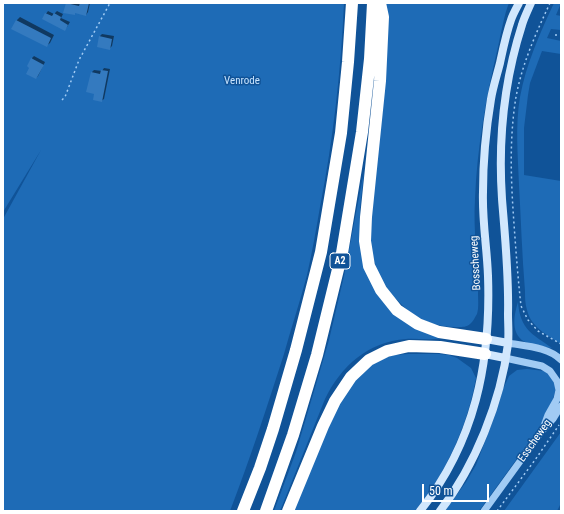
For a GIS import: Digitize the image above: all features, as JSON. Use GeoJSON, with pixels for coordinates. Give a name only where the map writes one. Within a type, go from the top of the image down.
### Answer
{"type":"FeatureCollection","features":[{"type":"Feature","properties":{"kind":"highway","name":"A2"},"geometry":{"type":"LineString","coordinates":[[244,511],[273,429],[296,350],[321,252],[341,133],[352,3]]}},
{"type":"Feature","properties":{"kind":"highway","name":"A2"},"geometry":{"type":"LineString","coordinates":[[266,511],[293,435],[317,355],[342,253],[362,132],[370,59],[373,3]]}},
{"type":"Feature","properties":{"kind":"highway"},"geometry":{"type":"LineString","coordinates":[[380,3],[383,17],[380,81],[366,217],[365,241],[369,266],[381,290],[398,310],[418,324],[439,332],[486,339]]}},
{"type":"Feature","properties":{"kind":"highway"},"geometry":{"type":"LineString","coordinates":[[288,511],[323,426],[335,401],[351,377],[369,360],[387,352],[409,346],[440,347],[485,354]]}},
{"type":"Feature","properties":{"kind":"main road","name":"Bosscheweg"},"geometry":{"type":"LineString","coordinates":[[420,511],[432,496],[451,464],[464,437],[481,380],[485,354],[488,309],[488,276],[482,194],[483,161],[491,97],[511,20],[518,3]]}},
{"type":"Feature","properties":{"kind":"main road"},"geometry":{"type":"LineString","coordinates":[[440,511],[460,484],[478,447],[500,385],[508,343],[508,278],[502,198],[502,127],[506,91],[512,64],[522,25],[531,3]]}},
{"type":"Feature","properties":{"kind":"main road"},"geometry":{"type":"LineString","coordinates":[[486,339],[508,343]]}},
{"type":"Feature","properties":{"kind":"main road"},"geometry":{"type":"LineString","coordinates":[[485,354],[505,358]]}},
{"type":"Feature","properties":{"kind":"street"},"geometry":{"type":"LineString","coordinates":[[508,343],[546,350],[561,360]]}},
{"type":"Feature","properties":{"kind":"street","name":"Esscheweg"},"geometry":{"type":"LineString","coordinates":[[505,358],[542,366],[550,371],[557,381],[559,390],[557,399],[542,430]]}},
{"type":"Feature","properties":{"kind":"street","name":"Esscheweg"},"geometry":{"type":"LineString","coordinates":[[484,511],[542,430],[553,419],[561,406]]}},
{"type":"Feature","properties":{"kind":"path"},"geometry":{"type":"LineString","coordinates":[[62,100],[65,97],[79,60],[110,3]]}},
{"type":"Feature","properties":{"kind":"path"},"geometry":{"type":"LineString","coordinates":[[550,3],[534,36],[523,68],[516,96],[512,127],[511,182],[521,306],[528,320],[538,331],[561,344]]}},
{"type":"Feature","properties":{"kind":"path"},"geometry":{"type":"LineString","coordinates":[[555,35],[561,35]]}},
{"type":"Feature","properties":{"kind":"path","name":"Esscheweg"},"geometry":{"type":"LineString","coordinates":[[497,511],[561,422]]}},
{"type":"Feature","properties":{"kind":"green space","name":"Venrode"},"geometry":{"type":"Polygon","coordinates":[[[3,3],[344,3],[339,80],[333,131],[307,275],[271,394],[230,511],[3,511],[3,219],[41,150],[3,212],[3,3]]]}},
{"type":"Feature","properties":{"kind":"green space"},"geometry":{"type":"Polygon","coordinates":[[[386,3],[509,3],[504,19],[490,85],[480,142],[476,180],[475,235],[478,309],[473,321],[469,325],[462,327],[444,326],[429,322],[415,315],[403,306],[381,280],[376,268],[370,244],[386,3]]]}},
{"type":"Feature","properties":{"kind":"green space"},"geometry":{"type":"Polygon","coordinates":[[[554,3],[561,3],[556,15],[561,16],[561,30],[551,29],[547,38],[561,41],[561,54],[542,51],[530,83],[524,128],[524,175],[561,181],[561,344],[545,334],[536,326],[529,316],[526,308],[517,141],[518,108],[526,73],[534,49],[554,3]]]}},
{"type":"Feature","properties":{"kind":"green space"},"geometry":{"type":"Polygon","coordinates":[[[364,171],[360,209],[360,234],[371,281],[440,338],[392,341],[368,351],[348,366],[339,376],[325,399],[280,511],[274,511],[296,452],[329,340],[344,276],[364,171]]]}},
{"type":"Feature","properties":{"kind":"green space"},"geometry":{"type":"Polygon","coordinates":[[[518,302],[521,319],[524,325],[528,330],[552,348],[531,344],[519,338],[516,333],[514,321],[518,302]]]}},
{"type":"Feature","properties":{"kind":"green space"},"geometry":{"type":"Polygon","coordinates":[[[394,355],[449,355],[457,358],[471,368],[476,378],[468,413],[455,447],[441,474],[415,511],[290,511],[333,407],[356,373],[382,359],[394,355]]]}},
{"type":"Feature","properties":{"kind":"green space"},"geometry":{"type":"Polygon","coordinates":[[[527,369],[545,371],[551,375],[556,388],[548,412],[537,431],[479,511],[445,511],[466,482],[476,465],[509,376],[517,370],[527,369]]]}},
{"type":"Feature","properties":{"kind":"green space"},"geometry":{"type":"Polygon","coordinates":[[[561,432],[561,503],[557,511],[504,511],[561,432]]]}},
{"type":"Feature","properties":{"kind":"building"},"geometry":{"type":"Polygon","coordinates":[[[66,3],[79,6],[80,3],[89,3],[86,16],[75,13],[75,15],[63,13],[66,3]]]}},
{"type":"Feature","properties":{"kind":"building"},"geometry":{"type":"Polygon","coordinates":[[[45,13],[52,16],[54,13],[61,17],[60,20],[68,25],[65,31],[42,19],[45,13]]]}},
{"type":"Feature","properties":{"kind":"building"},"geometry":{"type":"Polygon","coordinates":[[[16,20],[51,38],[47,47],[11,29],[16,20]]]}},
{"type":"Feature","properties":{"kind":"building"},"geometry":{"type":"Polygon","coordinates":[[[99,36],[112,39],[110,50],[97,47],[99,36]]]}},
{"type":"Feature","properties":{"kind":"building"},"geometry":{"type":"Polygon","coordinates":[[[31,58],[44,65],[36,79],[26,74],[29,68],[27,66],[31,58]]]}},
{"type":"Feature","properties":{"kind":"building"},"geometry":{"type":"Polygon","coordinates":[[[101,70],[108,71],[102,102],[93,100],[94,94],[86,92],[91,72],[100,74],[101,70]]]}}]}
